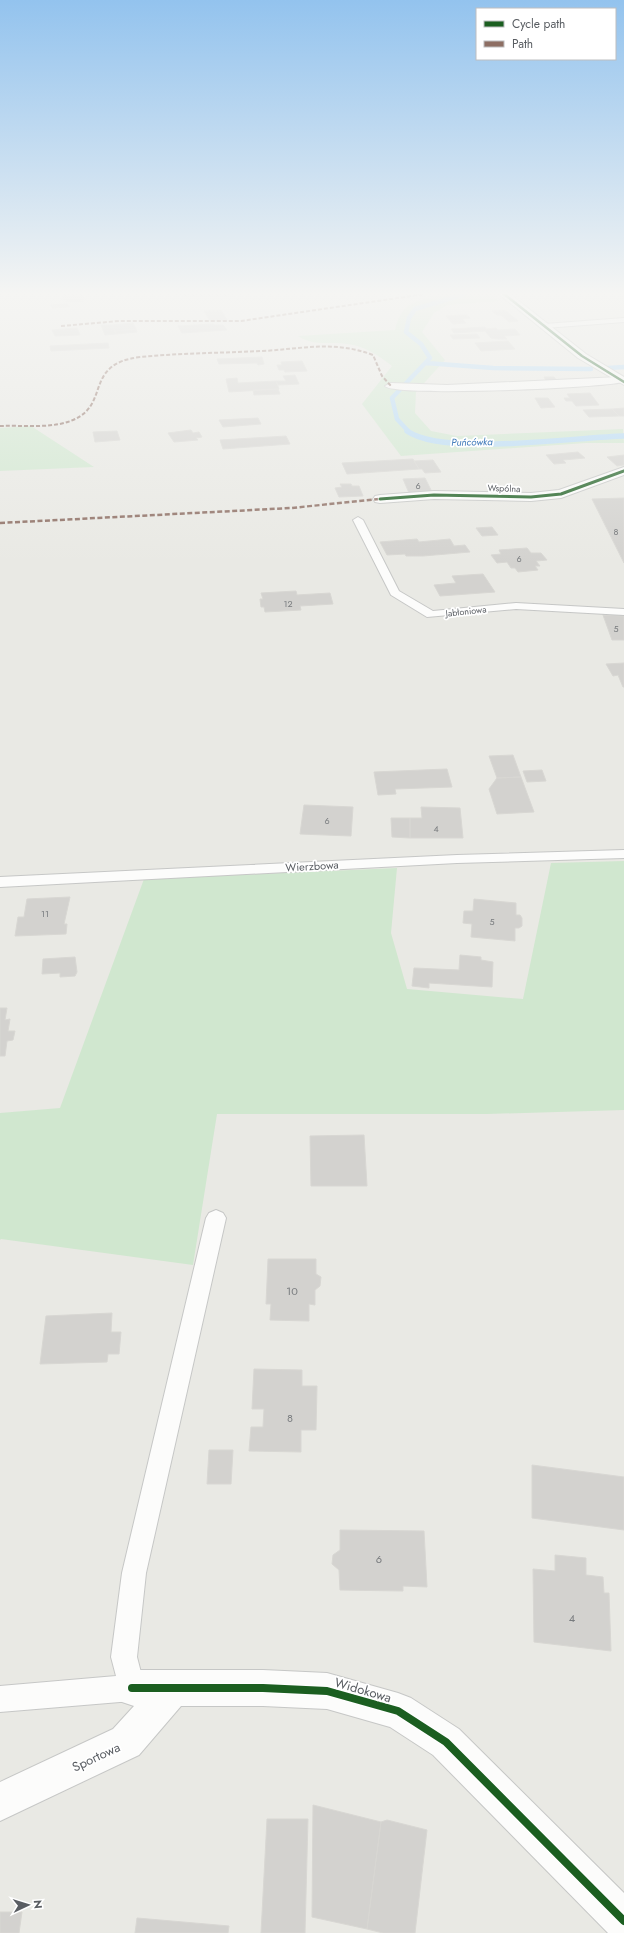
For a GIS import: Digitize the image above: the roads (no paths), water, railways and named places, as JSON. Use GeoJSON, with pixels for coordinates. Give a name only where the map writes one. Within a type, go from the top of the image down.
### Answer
{"type":"FeatureCollection","features":[{"type":"Feature","properties":{"kind":"street"},"geometry":{"type":"LineString","coordinates":[[391,386],[409,389],[551,384]]}},
{"type":"Feature","properties":{"kind":"street","name":"Wspólna"},"geometry":{"type":"LineString","coordinates":[[380,499],[434,495],[531,497],[561,494],[624,471]]}},
{"type":"Feature","properties":{"kind":"street","name":"Widokowa"},"geometry":{"type":"LineString","coordinates":[[132,1688],[263,1688],[327,1691],[398,1711],[446,1742],[624,1921]]}},
{"type":"Feature","properties":{"kind":"street","name":"Sportowa"},"geometry":{"type":"LineString","coordinates":[[0,1802],[126,1742],[173,1688]]}},
{"type":"Feature","properties":{"kind":"lane","name":"Jabłoniowa"},"geometry":{"type":"LineString","coordinates":[[358,520],[395,593],[431,615],[516,606],[624,612]]}},
{"type":"Feature","properties":{"kind":"lane","name":"Wierzbowa"},"geometry":{"type":"LineString","coordinates":[[0,882],[425,861],[624,854]]}},
{"type":"Feature","properties":{"kind":"lane"},"geometry":{"type":"LineString","coordinates":[[132,1688],[124,1657],[134,1573],[216,1218]]}},
{"type":"Feature","properties":{"kind":"lane","name":"Widokowa"},"geometry":{"type":"LineString","coordinates":[[0,1699],[132,1688]]}},
{"type":"Feature","properties":{"kind":"waterway","name":"Puńcówka"},"geometry":{"type":"LineString","coordinates":[[405,384],[392,398],[397,419],[409,432]]}},
{"type":"Feature","properties":{"kind":"waterway","name":"Puńcówka"},"geometry":{"type":"LineString","coordinates":[[409,432],[425,439],[450,443],[479,444],[511,444],[624,436]]}}]}
